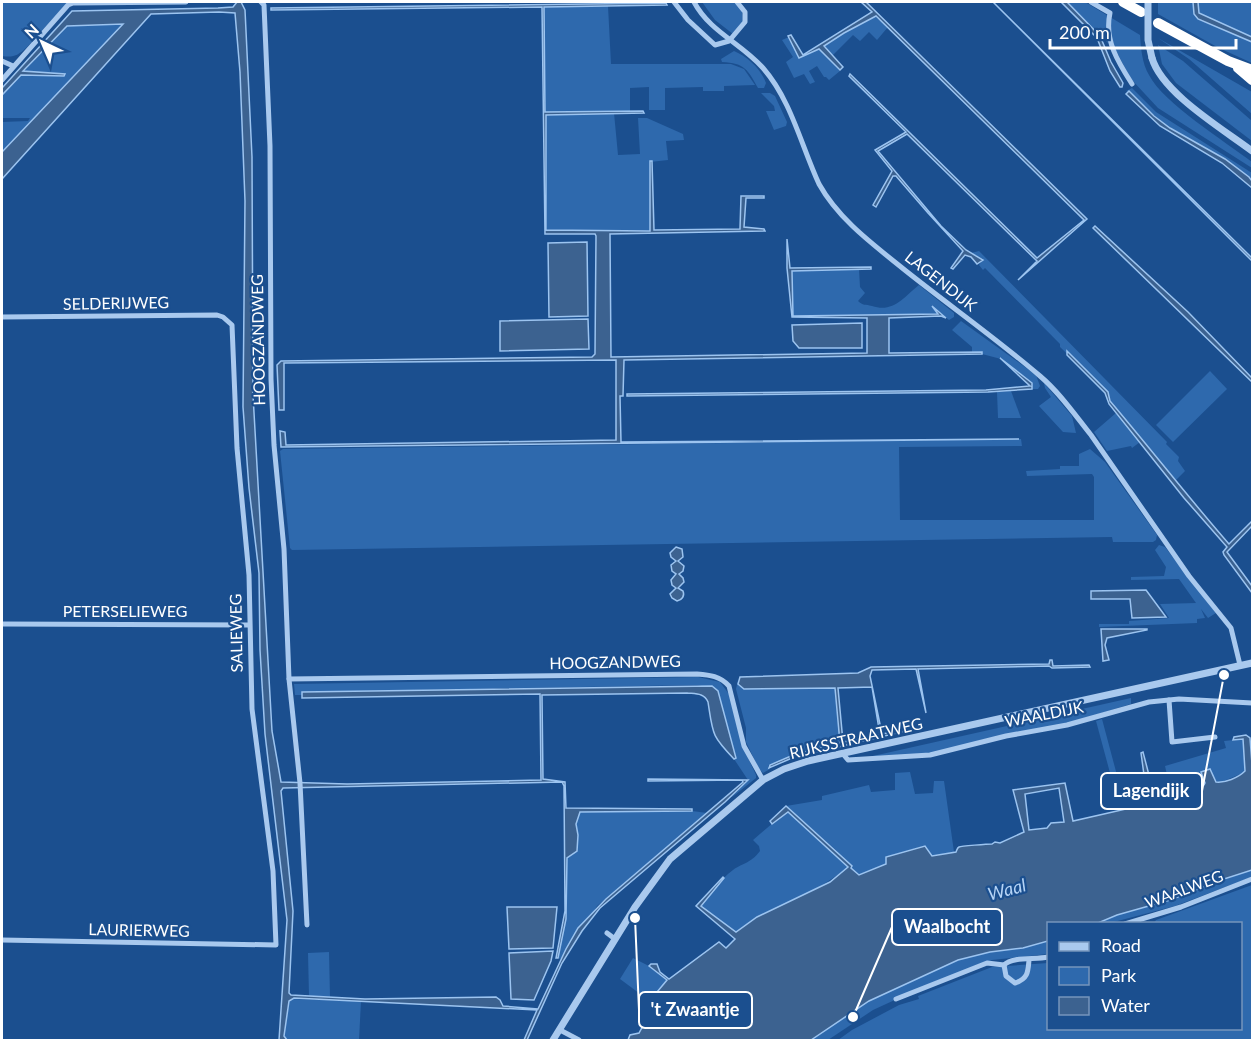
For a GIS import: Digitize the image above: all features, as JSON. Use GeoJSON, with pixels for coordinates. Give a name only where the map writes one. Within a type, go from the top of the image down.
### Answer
{"type":"FeatureCollection","features":[{"type":"Feature","properties":{"kind":"highway"},"geometry":{"type":"LineString","coordinates":[[1123,2],[1141,12]]}},
{"type":"Feature","properties":{"kind":"highway"},"geometry":{"type":"LineString","coordinates":[[1158,22],[1228,61],[1252,70]]}},
{"type":"Feature","properties":{"kind":"highway"},"geometry":{"type":"LineString","coordinates":[[1228,61],[1252,80]]}},
{"type":"Feature","properties":{"kind":"street"},"geometry":{"type":"LineString","coordinates":[[2,80],[73,3],[186,2]]}},
{"type":"Feature","properties":{"kind":"street","name":"HOOGZANDWEG"},"geometry":{"type":"LineString","coordinates":[[261,2],[264,5],[269,104],[271,379],[274,446],[284,549],[289,679],[300,785],[307,925]]}},
{"type":"Feature","properties":{"kind":"street"},"geometry":{"type":"LineString","coordinates":[[674,2],[688,20],[713,44],[729,41],[746,22],[745,12],[737,2]]}},
{"type":"Feature","properties":{"kind":"street","name":"LAGENDIJK"},"geometry":{"type":"LineString","coordinates":[[694,2],[704,17],[729,41],[759,64],[774,83],[819,183],[841,215],[895,262],[1042,377],[1091,435],[1189,576],[1231,628],[1240,666]]}},
{"type":"Feature","properties":{"kind":"street"},"geometry":{"type":"LineString","coordinates":[[1091,2],[1110,13],[1108,32],[1111,45],[1117,61],[1132,84]]}},
{"type":"Feature","properties":{"kind":"street"},"geometry":{"type":"LineString","coordinates":[[1148,2],[1148,40],[1156,71],[1191,105],[1252,151]]}},
{"type":"Feature","properties":{"kind":"street"},"geometry":{"type":"LineString","coordinates":[[2,61],[13,66]]}},
{"type":"Feature","properties":{"kind":"street","name":"SELDERIJWEG"},"geometry":{"type":"LineString","coordinates":[[2,317],[217,315],[229,320]]}},
{"type":"Feature","properties":{"kind":"street","name":"SALIEWEG"},"geometry":{"type":"LineString","coordinates":[[229,320],[232,325],[237,448],[249,575],[252,709],[273,871],[276,945]]}},
{"type":"Feature","properties":{"kind":"street","name":"PETERSELIEWEG"},"geometry":{"type":"LineString","coordinates":[[2,624],[249,624]]}},
{"type":"Feature","properties":{"kind":"street","name":"RIJKSSTRAATWEG"},"geometry":{"type":"LineString","coordinates":[[553,1041],[647,888],[670,859],[763,780],[775,773],[794,765],[1252,663]]}},
{"type":"Feature","properties":{"kind":"street","name":"HOOGZANDWEG"},"geometry":{"type":"LineString","coordinates":[[289,679],[697,674],[715,676],[729,686],[744,746],[763,780]]}},
{"type":"Feature","properties":{"kind":"street"},"geometry":{"type":"LineString","coordinates":[[1169,700],[1172,742],[1215,737]]}},
{"type":"Feature","properties":{"kind":"street","name":"WAALDIJK"},"geometry":{"type":"LineString","coordinates":[[843,754],[848,760],[930,755],[1006,736],[1067,725],[1131,706],[1169,700],[1252,703]]}},
{"type":"Feature","properties":{"kind":"street","name":"WAALWEG"},"geometry":{"type":"LineString","coordinates":[[1132,922],[1181,907],[1252,879]]}},
{"type":"Feature","properties":{"kind":"street"},"geometry":{"type":"LineString","coordinates":[[607,933],[615,939]]}},
{"type":"Feature","properties":{"kind":"street","name":"LAURIERWEG"},"geometry":{"type":"LineString","coordinates":[[2,940],[276,945]]}},
{"type":"Feature","properties":{"kind":"street"},"geometry":{"type":"LineString","coordinates":[[896,999],[987,963],[1004,965],[1016,959],[1047,957]]}},
{"type":"Feature","properties":{"kind":"street"},"geometry":{"type":"LineString","coordinates":[[1004,965],[1006,976],[1015,983],[1026,977],[1029,960]]}},
{"type":"Feature","properties":{"kind":"street"},"geometry":{"type":"LineString","coordinates":[[560,1030],[567,1038],[579,1041]]}},
{"type":"Feature","properties":{"kind":"green space"},"geometry":{"type":"Polygon","coordinates":[[[2,2],[68,2],[24,50],[9,57],[2,56],[2,2]]]}},
{"type":"Feature","properties":{"kind":"green space"},"geometry":{"type":"Polygon","coordinates":[[[702,2],[736,2],[742,9],[743,22],[733,34],[715,20],[702,2]]]}},
{"type":"Feature","properties":{"kind":"green space"},"geometry":{"type":"Polygon","coordinates":[[[1067,2],[1085,2],[1140,35],[1145,66],[1156,86],[1181,110],[1252,162],[1252,168],[1158,108],[1131,79],[1115,49],[1067,2]]]}},
{"type":"Feature","properties":{"kind":"green space"},"geometry":{"type":"Polygon","coordinates":[[[1158,2],[1193,2],[1194,14],[1252,42],[1252,63],[1217,47],[1158,14],[1158,2]]]}},
{"type":"Feature","properties":{"kind":"green space"},"geometry":{"type":"Polygon","coordinates":[[[1198,2],[1252,2],[1252,37],[1204,17],[1199,13],[1198,2]]]}},
{"type":"Feature","properties":{"kind":"green space"},"geometry":{"type":"Polygon","coordinates":[[[544,6],[608,6],[611,64],[731,64],[744,69],[755,85],[724,86],[724,91],[703,91],[703,87],[665,88],[665,110],[649,110],[649,87],[630,88],[630,111],[545,112],[544,6]]]}},
{"type":"Feature","properties":{"kind":"green space"},"geometry":{"type":"Polygon","coordinates":[[[874,16],[888,27],[877,40],[869,32],[860,41],[853,35],[832,56],[824,47],[844,33],[874,16]]]}},
{"type":"Feature","properties":{"kind":"green space"},"geometry":{"type":"Polygon","coordinates":[[[123,23],[2,152],[2,122],[28,121],[30,118],[2,118],[2,95],[19,76],[64,74],[22,72],[67,26],[123,23]]]}},
{"type":"Feature","properties":{"kind":"green space"},"geometry":{"type":"Polygon","coordinates":[[[789,37],[799,58],[819,49],[840,71],[829,80],[824,77],[817,66],[809,71],[815,82],[810,84],[804,74],[794,78],[786,62],[793,57],[782,40],[789,37]]]}},
{"type":"Feature","properties":{"kind":"green space"},"geometry":{"type":"Polygon","coordinates":[[[1158,38],[1252,92],[1252,114],[1189,59],[1158,38]]]}},
{"type":"Feature","properties":{"kind":"green space"},"geometry":{"type":"Polygon","coordinates":[[[1158,45],[1183,61],[1252,121],[1252,141],[1176,83],[1162,64],[1158,45]]]}},
{"type":"Feature","properties":{"kind":"green space"},"geometry":{"type":"Polygon","coordinates":[[[734,51],[757,68],[766,83],[764,88],[758,88],[748,72],[741,66],[722,62],[721,59],[734,51]]]}},
{"type":"Feature","properties":{"kind":"green space"},"geometry":{"type":"Polygon","coordinates":[[[1132,88],[1156,112],[1252,173],[1252,181],[1222,158],[1163,122],[1126,91],[1132,88]]]}},
{"type":"Feature","properties":{"kind":"green space"},"geometry":{"type":"Polygon","coordinates":[[[761,93],[770,93],[775,96],[787,122],[786,126],[774,130],[766,111],[775,111],[774,106],[761,93]]]}},
{"type":"Feature","properties":{"kind":"green space"},"geometry":{"type":"Polygon","coordinates":[[[614,113],[618,155],[640,154],[638,118],[647,118],[683,134],[684,140],[666,141],[668,160],[650,162],[651,230],[547,231],[545,115],[614,113]]]}},
{"type":"Feature","properties":{"kind":"green space"},"geometry":{"type":"Polygon","coordinates":[[[979,251],[1167,442],[1166,444],[1179,457],[1178,461],[1185,471],[1176,480],[1110,401],[1109,394],[1060,347],[1060,344],[985,268],[983,270],[979,265],[983,259],[971,253],[979,251]]]}},
{"type":"Feature","properties":{"kind":"green space"},"geometry":{"type":"Polygon","coordinates":[[[859,269],[860,287],[865,293],[858,301],[861,304],[886,308],[903,299],[919,285],[954,313],[954,317],[949,320],[932,306],[939,314],[793,316],[792,271],[859,269]]]}},
{"type":"Feature","properties":{"kind":"green space"},"geometry":{"type":"Polygon","coordinates":[[[961,321],[1036,375],[1040,386],[1038,389],[1032,389],[1032,383],[1001,359],[982,354],[982,352],[972,352],[972,347],[952,330],[961,321]]]}},
{"type":"Feature","properties":{"kind":"green space"},"geometry":{"type":"Polygon","coordinates":[[[1210,371],[1227,389],[1173,442],[1156,425],[1210,371]]]}},
{"type":"Feature","properties":{"kind":"green space"},"geometry":{"type":"Polygon","coordinates":[[[1044,383],[1072,416],[1076,433],[1063,432],[1039,406],[1051,397],[1044,383]]]}},
{"type":"Feature","properties":{"kind":"green space"},"geometry":{"type":"Polygon","coordinates":[[[1011,391],[1021,418],[998,418],[997,392],[1011,391]]]}},
{"type":"Feature","properties":{"kind":"green space"},"geometry":{"type":"Polygon","coordinates":[[[1116,413],[1140,442],[1132,448],[1131,446],[1107,451],[1094,432],[1116,413]]]}},
{"type":"Feature","properties":{"kind":"green space"},"geometry":{"type":"Polygon","coordinates":[[[1021,439],[1022,446],[899,447],[900,520],[1094,520],[1094,477],[1092,474],[1027,476],[1026,471],[1079,466],[1079,454],[1090,449],[1105,462],[1157,535],[1156,540],[1153,542],[1113,542],[1112,537],[292,550],[280,451],[283,449],[1021,439]]]}},
{"type":"Feature","properties":{"kind":"green space"},"geometry":{"type":"Polygon","coordinates":[[[1159,545],[1165,547],[1216,613],[1208,618],[1201,609],[1205,618],[1197,619],[1197,623],[1099,627],[1099,624],[1129,624],[1129,621],[1169,618],[1160,604],[1196,603],[1179,579],[1131,580],[1131,577],[1164,576],[1166,567],[1155,550],[1159,545]]]}},
{"type":"Feature","properties":{"kind":"green space"},"geometry":{"type":"Polygon","coordinates":[[[698,677],[720,682],[729,694],[742,745],[756,775],[756,778],[731,798],[748,780],[734,759],[736,757],[718,691],[698,685],[303,692],[302,695],[295,695],[294,684],[698,677]]]}},
{"type":"Feature","properties":{"kind":"green space"},"geometry":{"type":"Polygon","coordinates":[[[738,680],[738,684],[744,689],[835,688],[840,743],[791,756],[768,766],[770,769],[763,773],[746,742],[746,728],[736,689],[738,680]]]}},
{"type":"Feature","properties":{"kind":"green space"},"geometry":{"type":"Polygon","coordinates":[[[1131,698],[1131,704],[1065,724],[980,740],[937,752],[864,758],[1131,698]]]}},
{"type":"Feature","properties":{"kind":"green space"},"geometry":{"type":"Polygon","coordinates":[[[1102,719],[1126,809],[1120,810],[1096,721],[1102,719]]]}},
{"type":"Feature","properties":{"kind":"green space"},"geometry":{"type":"Polygon","coordinates":[[[1243,739],[1245,771],[1243,773],[1219,783],[1214,779],[1210,769],[1202,772],[1204,785],[1172,797],[1165,766],[1226,748],[1224,741],[1243,739]]]}},
{"type":"Feature","properties":{"kind":"green space"},"geometry":{"type":"Polygon","coordinates":[[[910,772],[915,794],[933,793],[934,781],[944,781],[954,852],[932,856],[924,846],[903,852],[886,864],[859,875],[836,850],[786,806],[822,800],[822,796],[869,785],[871,792],[895,790],[895,773],[910,772]]]}},
{"type":"Feature","properties":{"kind":"green space"},"geometry":{"type":"Polygon","coordinates":[[[584,810],[707,813],[597,906],[564,960],[558,958],[566,919],[567,858],[577,851],[576,824],[580,812],[584,810]]]}},
{"type":"Feature","properties":{"kind":"green space"},"geometry":{"type":"Polygon","coordinates":[[[787,811],[848,867],[821,886],[764,915],[736,933],[701,906],[728,874],[750,861],[760,851],[759,846],[753,840],[787,811]]]}},
{"type":"Feature","properties":{"kind":"green space"},"geometry":{"type":"Polygon","coordinates":[[[1252,870],[1252,877],[1175,906],[1114,922],[1102,922],[1117,915],[1144,908],[1252,870]]]}},
{"type":"Feature","properties":{"kind":"green space"},"geometry":{"type":"Polygon","coordinates":[[[1252,885],[1252,1040],[838,1040],[899,1005],[919,999],[918,996],[992,967],[1047,963],[1047,1030],[1242,1030],[1242,922],[1155,922],[1252,885]]]}},
{"type":"Feature","properties":{"kind":"green space"},"geometry":{"type":"Polygon","coordinates":[[[1047,941],[1047,954],[992,960],[936,981],[873,1010],[828,1040],[811,1040],[869,1001],[958,960],[990,952],[1023,948],[1047,941]]]}},
{"type":"Feature","properties":{"kind":"green space"},"geometry":{"type":"Polygon","coordinates":[[[329,952],[330,997],[309,996],[308,953],[329,952]]]}},
{"type":"Feature","properties":{"kind":"green space"},"geometry":{"type":"Polygon","coordinates":[[[633,958],[649,966],[667,980],[651,1002],[620,979],[633,958]]]}},
{"type":"Feature","properties":{"kind":"green space"},"geometry":{"type":"Polygon","coordinates":[[[291,999],[361,1001],[359,1040],[287,1040],[284,1036],[291,999]]]}},
{"type":"Feature","properties":{"kind":"water"},"geometry":{"type":"Polygon","coordinates":[[[237,2],[241,2],[245,10],[252,157],[253,395],[272,731],[281,782],[347,784],[541,780],[540,694],[302,698],[302,692],[712,686],[718,691],[736,758],[734,759],[714,734],[708,702],[699,694],[542,695],[543,779],[565,782],[566,808],[692,809],[692,811],[580,812],[576,824],[577,851],[567,858],[566,919],[558,958],[556,958],[565,911],[564,786],[562,782],[283,788],[281,791],[293,911],[289,993],[291,995],[365,999],[496,997],[503,1006],[538,1009],[578,928],[606,899],[743,782],[742,780],[648,781],[648,779],[748,780],[600,908],[562,963],[527,1040],[524,1040],[537,1010],[294,998],[289,1001],[284,1036],[287,1040],[279,1040],[287,920],[265,734],[260,650],[259,573],[243,407],[245,201],[240,72],[235,13],[151,14],[2,179],[2,152],[123,24],[67,26],[23,71],[65,74],[64,76],[21,75],[2,95],[2,88],[72,11],[218,8],[233,7],[237,2]]]}},
{"type":"Feature","properties":{"kind":"water"},"geometry":{"type":"Polygon","coordinates":[[[861,2],[866,2],[1087,219],[1018,280],[1037,261],[907,134],[878,151],[941,226],[966,250],[983,260],[977,264],[971,257],[965,255],[953,269],[951,268],[963,251],[896,176],[893,176],[876,207],[873,205],[892,171],[875,150],[906,132],[849,76],[850,74],[1037,258],[1084,220],[876,16],[824,46],[843,67],[840,70],[819,49],[799,58],[788,36],[791,35],[803,55],[872,12],[861,2]]]}},
{"type":"Feature","properties":{"kind":"water"},"geometry":{"type":"Polygon","coordinates":[[[993,2],[1252,258],[1252,261],[993,2]]]}},
{"type":"Feature","properties":{"kind":"water"},"geometry":{"type":"Polygon","coordinates":[[[1061,2],[1067,2],[1100,36],[1123,83],[1122,87],[1110,71],[1097,38],[1061,2]]]}},
{"type":"Feature","properties":{"kind":"water"},"geometry":{"type":"Polygon","coordinates":[[[1193,2],[1198,2],[1199,13],[1252,37],[1252,42],[1198,19],[1194,14],[1193,2]]]}},
{"type":"Feature","properties":{"kind":"water"},"geometry":{"type":"Polygon","coordinates":[[[666,3],[667,5],[544,7],[545,112],[643,111],[644,113],[546,115],[546,230],[650,231],[650,161],[652,161],[654,230],[740,229],[741,196],[764,196],[764,198],[746,198],[744,227],[765,231],[610,234],[611,357],[867,353],[867,318],[792,317],[787,268],[787,239],[790,268],[871,267],[871,269],[792,271],[793,316],[938,314],[932,306],[946,318],[941,316],[889,318],[889,353],[982,352],[982,354],[624,360],[623,396],[620,396],[621,442],[1019,439],[281,447],[280,431],[285,432],[286,445],[616,440],[616,360],[284,363],[284,410],[279,410],[277,365],[281,361],[592,357],[595,354],[596,236],[595,234],[545,234],[542,7],[271,10],[271,8],[666,3]]]}},
{"type":"Feature","properties":{"kind":"water"},"geometry":{"type":"Polygon","coordinates":[[[1129,91],[1154,116],[1170,128],[1225,159],[1249,177],[1252,181],[1252,188],[1222,163],[1160,126],[1126,94],[1129,91]]]}},
{"type":"Feature","properties":{"kind":"water"},"geometry":{"type":"Polygon","coordinates":[[[1095,226],[1188,312],[1252,378],[1252,382],[1093,228],[1095,226]]]}},
{"type":"Feature","properties":{"kind":"water"},"geometry":{"type":"Polygon","coordinates":[[[587,242],[588,316],[549,317],[548,243],[587,242]]]}},
{"type":"Feature","properties":{"kind":"water"},"geometry":{"type":"Polygon","coordinates":[[[588,319],[589,349],[500,351],[500,321],[588,319]]]}},
{"type":"Feature","properties":{"kind":"water"},"geometry":{"type":"Polygon","coordinates":[[[862,323],[862,348],[799,348],[793,341],[792,325],[862,323]]]}},
{"type":"Feature","properties":{"kind":"water"},"geometry":{"type":"Polygon","coordinates":[[[1067,351],[1108,392],[1110,401],[1229,544],[1252,521],[1252,526],[1227,552],[1252,586],[1252,593],[1224,555],[1223,552],[1227,547],[1184,498],[1109,404],[1105,393],[1067,355],[1067,351]]]}},
{"type":"Feature","properties":{"kind":"water"},"geometry":{"type":"Polygon","coordinates":[[[1000,358],[1032,383],[1032,389],[988,392],[627,396],[627,394],[986,390],[1030,386],[1000,358]]]}},
{"type":"Feature","properties":{"kind":"water"},"geometry":{"type":"Polygon","coordinates":[[[676,547],[682,549],[683,557],[678,561],[684,566],[683,571],[679,574],[684,582],[678,588],[683,591],[683,596],[677,601],[670,594],[676,588],[672,585],[671,580],[676,574],[672,571],[671,565],[676,561],[670,553],[676,547]]]}},
{"type":"Feature","properties":{"kind":"water"},"geometry":{"type":"Polygon","coordinates":[[[1146,590],[1166,617],[1132,618],[1130,599],[1091,599],[1091,591],[1146,590]]]}},
{"type":"Feature","properties":{"kind":"water"},"geometry":{"type":"Polygon","coordinates":[[[1101,629],[1147,630],[1107,638],[1105,645],[1109,660],[1103,661],[1101,629]]]}},
{"type":"Feature","properties":{"kind":"water"},"geometry":{"type":"Polygon","coordinates":[[[1052,660],[1053,666],[1089,665],[1090,667],[918,669],[926,713],[916,669],[872,670],[870,676],[882,734],[914,729],[792,758],[769,768],[770,765],[791,756],[840,743],[835,688],[744,689],[738,684],[740,677],[858,673],[871,667],[1049,664],[1052,660]],[[872,687],[838,688],[843,742],[880,735],[872,687]]]}},
{"type":"Feature","properties":{"kind":"water","name":"Waal"},"geometry":{"type":"Polygon","coordinates":[[[1246,735],[1250,738],[1252,870],[1100,922],[1047,922],[1047,941],[958,960],[869,1001],[811,1040],[628,1040],[630,1035],[639,1033],[651,1011],[652,998],[667,980],[649,966],[651,964],[657,964],[660,972],[669,979],[719,942],[726,948],[735,939],[696,906],[723,877],[701,906],[736,932],[757,917],[830,882],[848,867],[788,812],[772,824],[770,821],[786,806],[859,875],[886,864],[886,857],[925,846],[932,856],[956,852],[961,847],[1000,843],[1024,832],[1013,790],[1065,783],[1073,821],[1148,804],[1141,753],[1143,752],[1156,802],[1204,785],[1201,772],[1210,769],[1216,782],[1231,780],[1245,771],[1243,739],[1233,740],[1234,737],[1246,735]],[[1059,788],[1025,794],[1029,830],[1047,828],[1051,823],[1064,822],[1059,788]]]}},
{"type":"Feature","properties":{"kind":"water"},"geometry":{"type":"Polygon","coordinates":[[[507,907],[557,907],[553,948],[509,949],[507,907]]]}},
{"type":"Feature","properties":{"kind":"water"},"geometry":{"type":"Polygon","coordinates":[[[553,951],[534,1000],[511,999],[509,953],[553,951]]]}},
{"type":"Feature","properties":{"kind":"place","name":"Lagendijk"},"geometry":{"type":"Point","coordinates":[1224,675]}},
{"type":"Feature","properties":{"kind":"place","name":"'t Zwaantje"},"geometry":{"type":"Point","coordinates":[635,918]}},
{"type":"Feature","properties":{"kind":"place","name":"Waalbocht"},"geometry":{"type":"Point","coordinates":[853,1017]}}]}
